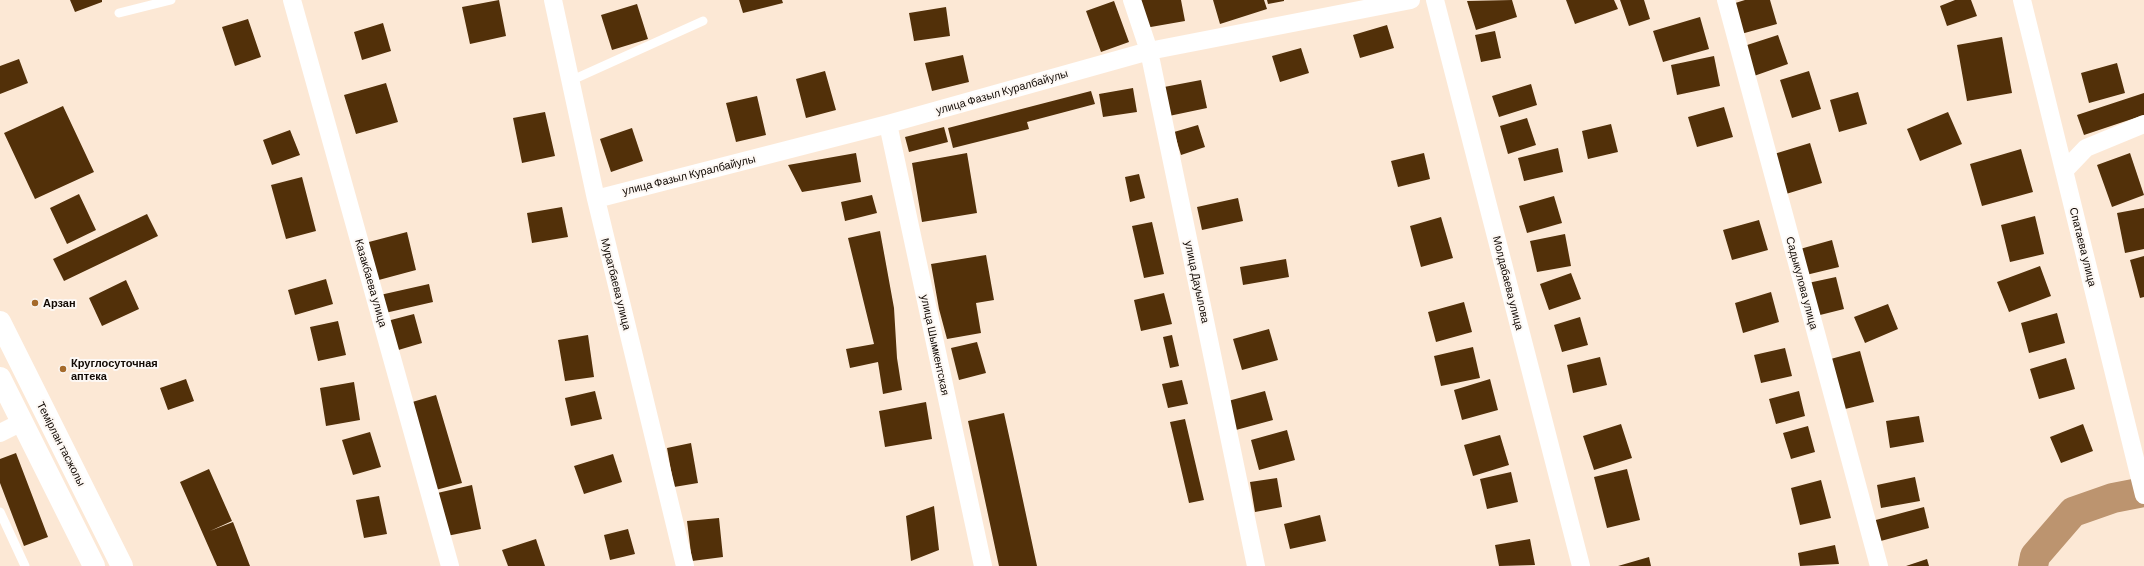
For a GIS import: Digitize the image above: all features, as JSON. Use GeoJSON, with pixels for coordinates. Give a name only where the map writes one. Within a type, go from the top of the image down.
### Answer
{"type":"FeatureCollection","features":[{"type":"Feature","properties":{"kind":"main road","name":"Темірлан тасжолы"},"geometry":{"type":"LineString","coordinates":[[0,322],[122,566]]}},
{"type":"Feature","properties":{"kind":"main road"},"geometry":{"type":"LineString","coordinates":[[0,378],[94,566]]}},
{"type":"Feature","properties":{"kind":"street","name":"Казакбаева улица"},"geometry":{"type":"LineString","coordinates":[[292,0],[450,566]]}},
{"type":"Feature","properties":{"kind":"street","name":"Муратбаева улица"},"geometry":{"type":"LineString","coordinates":[[553,0],[596,199],[686,566]]}},
{"type":"Feature","properties":{"kind":"street","name":"улица Дауылова"},"geometry":{"type":"LineString","coordinates":[[1132,0],[1149,51],[1256,566]]}},
{"type":"Feature","properties":{"kind":"street","name":"улица Фазыл Куралбайулы"},"geometry":{"type":"LineString","coordinates":[[596,199],[888,124],[1149,51],[1411,0]]}},
{"type":"Feature","properties":{"kind":"street","name":"Молдабаева улица"},"geometry":{"type":"LineString","coordinates":[[1435,0],[1581,566]]}},
{"type":"Feature","properties":{"kind":"street","name":"Садыкулова улица"},"geometry":{"type":"LineString","coordinates":[[1726,0],[1879,566]]}},
{"type":"Feature","properties":{"kind":"street","name":"Спатаева улица"},"geometry":{"type":"LineString","coordinates":[[2022,0],[2144,495]]}},
{"type":"Feature","properties":{"kind":"street","name":"улица Шымкентская"},"geometry":{"type":"LineString","coordinates":[[888,124],[983,566]]}},
{"type":"Feature","properties":{"kind":"street"},"geometry":{"type":"LineString","coordinates":[[2064,171],[2086,148],[2144,124]]}},
{"type":"Feature","properties":{"kind":"street"},"geometry":{"type":"LineString","coordinates":[[0,433],[22,422]]}},
{"type":"Feature","properties":{"kind":"lane"},"geometry":{"type":"LineString","coordinates":[[119,13],[171,0]]}},
{"type":"Feature","properties":{"kind":"lane"},"geometry":{"type":"LineString","coordinates":[[570,81],[703,21]]}},
{"type":"Feature","properties":{"kind":"lane"},"geometry":{"type":"LineString","coordinates":[[0,512],[24,566]]}},
{"type":"Feature","properties":{"kind":"building"},"geometry":{"type":"Polygon","coordinates":[[[70,0],[102,0],[102,2],[75,12],[70,0]]]}},
{"type":"Feature","properties":{"kind":"building"},"geometry":{"type":"Polygon","coordinates":[[[499,0],[506,36],[470,44],[462,7],[499,0]]]}},
{"type":"Feature","properties":{"kind":"building"},"geometry":{"type":"Polygon","coordinates":[[[739,0],[782,0],[783,3],[743,13],[739,0]]]}},
{"type":"Feature","properties":{"kind":"building"},"geometry":{"type":"Polygon","coordinates":[[[1140,0],[1181,0],[1185,21],[1145,28],[1140,0]]]}},
{"type":"Feature","properties":{"kind":"building"},"geometry":{"type":"Polygon","coordinates":[[[1213,0],[1264,0],[1267,9],[1220,24],[1213,0]]]}},
{"type":"Feature","properties":{"kind":"building"},"geometry":{"type":"Polygon","coordinates":[[[1267,0],[1284,0],[1284,1],[1268,4],[1267,0]]]}},
{"type":"Feature","properties":{"kind":"building"},"geometry":{"type":"Polygon","coordinates":[[[1512,0],[1517,17],[1476,30],[1467,1],[1512,0]]]}},
{"type":"Feature","properties":{"kind":"building"},"geometry":{"type":"Polygon","coordinates":[[[1566,0],[1614,0],[1618,9],[1575,24],[1566,0]]]}},
{"type":"Feature","properties":{"kind":"building"},"geometry":{"type":"Polygon","coordinates":[[[1620,0],[1644,0],[1650,19],[1629,26],[1620,0]]]}},
{"type":"Feature","properties":{"kind":"building"},"geometry":{"type":"Polygon","coordinates":[[[1745,0],[1770,0],[1777,24],[1741,34],[1732,4],[1745,0]]]}},
{"type":"Feature","properties":{"kind":"building"},"geometry":{"type":"Polygon","coordinates":[[[1955,0],[1971,0],[1977,16],[1947,26],[1940,6],[1955,0]]]}},
{"type":"Feature","properties":{"kind":"building"},"geometry":{"type":"Polygon","coordinates":[[[1114,1],[1129,42],[1101,52],[1086,11],[1114,1]]]}},
{"type":"Feature","properties":{"kind":"building"},"geometry":{"type":"Polygon","coordinates":[[[637,4],[648,39],[612,50],[601,15],[637,4]]]}},
{"type":"Feature","properties":{"kind":"building"},"geometry":{"type":"Polygon","coordinates":[[[946,7],[950,36],[914,41],[909,13],[946,7]]]}},
{"type":"Feature","properties":{"kind":"building"},"geometry":{"type":"Polygon","coordinates":[[[1700,17],[1709,49],[1663,62],[1653,31],[1700,17]]]}},
{"type":"Feature","properties":{"kind":"building"},"geometry":{"type":"Polygon","coordinates":[[[248,19],[261,57],[235,66],[222,27],[248,19]]]}},
{"type":"Feature","properties":{"kind":"building"},"geometry":{"type":"Polygon","coordinates":[[[383,23],[391,51],[362,60],[354,32],[383,23]]]}},
{"type":"Feature","properties":{"kind":"building"},"geometry":{"type":"Polygon","coordinates":[[[1387,25],[1394,48],[1360,58],[1353,35],[1387,25]]]}},
{"type":"Feature","properties":{"kind":"building"},"geometry":{"type":"Polygon","coordinates":[[[1495,31],[1501,58],[1481,62],[1475,35],[1495,31]]]}},
{"type":"Feature","properties":{"kind":"building"},"geometry":{"type":"Polygon","coordinates":[[[1778,35],[1788,64],[1754,76],[1744,46],[1778,35]]]}},
{"type":"Feature","properties":{"kind":"building"},"geometry":{"type":"Polygon","coordinates":[[[2002,37],[2012,93],[1967,101],[1957,45],[2002,37]]]}},
{"type":"Feature","properties":{"kind":"building"},"geometry":{"type":"Polygon","coordinates":[[[1301,48],[1309,73],[1280,82],[1272,56],[1301,48]]]}},
{"type":"Feature","properties":{"kind":"building"},"geometry":{"type":"Polygon","coordinates":[[[963,55],[969,82],[932,91],[925,63],[963,55]]]}},
{"type":"Feature","properties":{"kind":"building"},"geometry":{"type":"Polygon","coordinates":[[[1714,56],[1720,86],[1677,95],[1671,65],[1714,56]]]}},
{"type":"Feature","properties":{"kind":"building"},"geometry":{"type":"Polygon","coordinates":[[[19,59],[28,83],[0,94],[0,66],[19,59]]]}},
{"type":"Feature","properties":{"kind":"building"},"geometry":{"type":"Polygon","coordinates":[[[2117,63],[2125,93],[2089,103],[2081,73],[2117,63]]]}},
{"type":"Feature","properties":{"kind":"building"},"geometry":{"type":"Polygon","coordinates":[[[825,71],[836,110],[806,118],[796,79],[825,71]]]}},
{"type":"Feature","properties":{"kind":"building"},"geometry":{"type":"Polygon","coordinates":[[[1809,71],[1821,109],[1792,118],[1780,80],[1809,71]]]}},
{"type":"Feature","properties":{"kind":"building"},"geometry":{"type":"Polygon","coordinates":[[[1201,80],[1207,108],[1169,116],[1164,87],[1201,80]]]}},
{"type":"Feature","properties":{"kind":"building"},"geometry":{"type":"Polygon","coordinates":[[[386,83],[398,122],[356,134],[344,95],[386,83]]]}},
{"type":"Feature","properties":{"kind":"building"},"geometry":{"type":"Polygon","coordinates":[[[1531,84],[1537,105],[1499,117],[1492,96],[1531,84]]]}},
{"type":"Feature","properties":{"kind":"building"},"geometry":{"type":"Polygon","coordinates":[[[1133,88],[1137,112],[1103,117],[1099,94],[1133,88]]]}},
{"type":"Feature","properties":{"kind":"building"},"geometry":{"type":"Polygon","coordinates":[[[1091,91],[1095,104],[1027,122],[1029,129],[953,148],[948,128],[1091,91]]]}},
{"type":"Feature","properties":{"kind":"building"},"geometry":{"type":"Polygon","coordinates":[[[1858,92],[1867,124],[1839,132],[1830,100],[1858,92]]]}},
{"type":"Feature","properties":{"kind":"building"},"geometry":{"type":"Polygon","coordinates":[[[2144,93],[2144,115],[2084,135],[2077,115],[2144,93]]]}},
{"type":"Feature","properties":{"kind":"building"},"geometry":{"type":"Polygon","coordinates":[[[757,96],[766,135],[736,142],[726,103],[757,96]]]}},
{"type":"Feature","properties":{"kind":"building"},"geometry":{"type":"Polygon","coordinates":[[[63,106],[94,172],[35,199],[4,133],[63,106]]]}},
{"type":"Feature","properties":{"kind":"building"},"geometry":{"type":"Polygon","coordinates":[[[1724,107],[1733,137],[1697,147],[1688,117],[1724,107]]]}},
{"type":"Feature","properties":{"kind":"building"},"geometry":{"type":"Polygon","coordinates":[[[545,112],[555,156],[522,163],[513,118],[545,112]]]}},
{"type":"Feature","properties":{"kind":"building"},"geometry":{"type":"Polygon","coordinates":[[[1948,112],[1962,144],[1920,161],[1907,129],[1948,112]]]}},
{"type":"Feature","properties":{"kind":"building"},"geometry":{"type":"Polygon","coordinates":[[[1527,118],[1536,145],[1508,154],[1500,126],[1527,118]]]}},
{"type":"Feature","properties":{"kind":"building"},"geometry":{"type":"Polygon","coordinates":[[[1611,124],[1618,152],[1588,159],[1582,131],[1611,124]]]}},
{"type":"Feature","properties":{"kind":"building"},"geometry":{"type":"Polygon","coordinates":[[[1198,125],[1205,147],[1181,155],[1174,132],[1198,125]]]}},
{"type":"Feature","properties":{"kind":"building"},"geometry":{"type":"Polygon","coordinates":[[[944,127],[948,142],[909,152],[905,137],[944,127]]]}},
{"type":"Feature","properties":{"kind":"building"},"geometry":{"type":"Polygon","coordinates":[[[632,128],[643,161],[611,172],[600,139],[632,128]]]}},
{"type":"Feature","properties":{"kind":"building"},"geometry":{"type":"Polygon","coordinates":[[[290,130],[300,155],[272,165],[263,140],[290,130]]]}},
{"type":"Feature","properties":{"kind":"building"},"geometry":{"type":"Polygon","coordinates":[[[1810,143],[1822,183],[1786,194],[1774,154],[1810,143]]]}},
{"type":"Feature","properties":{"kind":"building"},"geometry":{"type":"Polygon","coordinates":[[[1558,148],[1563,172],[1524,181],[1518,158],[1558,148]]]}},
{"type":"Feature","properties":{"kind":"building"},"geometry":{"type":"Polygon","coordinates":[[[2021,149],[2033,192],[1982,206],[1970,164],[2021,149]]]}},
{"type":"Feature","properties":{"kind":"building"},"geometry":{"type":"Polygon","coordinates":[[[856,153],[861,182],[802,192],[788,165],[856,153]]]}},
{"type":"Feature","properties":{"kind":"building"},"geometry":{"type":"Polygon","coordinates":[[[967,153],[977,213],[922,222],[912,163],[967,153]]]}},
{"type":"Feature","properties":{"kind":"building"},"geometry":{"type":"Polygon","coordinates":[[[1424,153],[1430,179],[1398,187],[1391,161],[1424,153]]]}},
{"type":"Feature","properties":{"kind":"building"},"geometry":{"type":"Polygon","coordinates":[[[2130,153],[2144,195],[2112,207],[2097,165],[2130,153]]]}},
{"type":"Feature","properties":{"kind":"building"},"geometry":{"type":"Polygon","coordinates":[[[1139,174],[1145,198],[1130,202],[1125,177],[1139,174]]]}},
{"type":"Feature","properties":{"kind":"building"},"geometry":{"type":"Polygon","coordinates":[[[302,177],[316,231],[286,239],[271,185],[302,177]]]}},
{"type":"Feature","properties":{"kind":"building"},"geometry":{"type":"Polygon","coordinates":[[[79,194],[96,230],[67,244],[50,208],[79,194]]]}},
{"type":"Feature","properties":{"kind":"building"},"geometry":{"type":"Polygon","coordinates":[[[872,195],[877,213],[845,221],[841,202],[872,195]]]}},
{"type":"Feature","properties":{"kind":"building"},"geometry":{"type":"Polygon","coordinates":[[[1554,196],[1562,223],[1527,233],[1519,206],[1554,196]]]}},
{"type":"Feature","properties":{"kind":"building"},"geometry":{"type":"Polygon","coordinates":[[[1238,198],[1243,221],[1202,230],[1197,207],[1238,198]]]}},
{"type":"Feature","properties":{"kind":"building"},"geometry":{"type":"Polygon","coordinates":[[[562,207],[568,237],[532,243],[527,213],[562,207]]]}},
{"type":"Feature","properties":{"kind":"building"},"geometry":{"type":"Polygon","coordinates":[[[2144,208],[2144,249],[2125,253],[2117,213],[2144,208]]]}},
{"type":"Feature","properties":{"kind":"building"},"geometry":{"type":"Polygon","coordinates":[[[147,214],[158,236],[64,281],[53,259],[147,214]]]}},
{"type":"Feature","properties":{"kind":"building"},"geometry":{"type":"Polygon","coordinates":[[[2035,216],[2044,254],[2010,262],[2001,225],[2035,216]]]}},
{"type":"Feature","properties":{"kind":"building"},"geometry":{"type":"Polygon","coordinates":[[[1441,217],[1453,258],[1421,267],[1410,226],[1441,217]]]}},
{"type":"Feature","properties":{"kind":"building"},"geometry":{"type":"Polygon","coordinates":[[[1759,220],[1768,250],[1732,260],[1723,230],[1759,220]]]}},
{"type":"Feature","properties":{"kind":"building"},"geometry":{"type":"Polygon","coordinates":[[[1152,222],[1164,274],[1144,278],[1132,226],[1152,222]]]}},
{"type":"Feature","properties":{"kind":"building"},"geometry":{"type":"Polygon","coordinates":[[[880,231],[894,308],[897,358],[902,390],[883,394],[878,362],[850,368],[846,349],[874,344],[848,238],[880,231]]]}},
{"type":"Feature","properties":{"kind":"building"},"geometry":{"type":"Polygon","coordinates":[[[407,232],[416,270],[375,281],[365,243],[407,232]]]}},
{"type":"Feature","properties":{"kind":"building"},"geometry":{"type":"Polygon","coordinates":[[[1565,234],[1571,266],[1537,272],[1530,241],[1565,234]]]}},
{"type":"Feature","properties":{"kind":"building"},"geometry":{"type":"Polygon","coordinates":[[[1832,240],[1839,267],[1806,275],[1800,249],[1832,240]]]}},
{"type":"Feature","properties":{"kind":"building"},"geometry":{"type":"Polygon","coordinates":[[[986,255],[994,300],[976,303],[981,333],[947,339],[939,309],[931,264],[986,255]]]}},
{"type":"Feature","properties":{"kind":"building"},"geometry":{"type":"Polygon","coordinates":[[[2144,256],[2144,297],[2140,298],[2130,260],[2144,256]]]}},
{"type":"Feature","properties":{"kind":"building"},"geometry":{"type":"Polygon","coordinates":[[[1286,259],[1289,277],[1243,285],[1240,267],[1286,259]]]}},
{"type":"Feature","properties":{"kind":"building"},"geometry":{"type":"Polygon","coordinates":[[[2040,266],[2051,296],[2009,312],[1997,282],[2040,266]]]}},
{"type":"Feature","properties":{"kind":"building"},"geometry":{"type":"Polygon","coordinates":[[[1571,273],[1581,299],[1549,310],[1540,284],[1571,273]]]}},
{"type":"Feature","properties":{"kind":"building"},"geometry":{"type":"Polygon","coordinates":[[[1836,277],[1844,309],[1816,316],[1808,283],[1836,277]]]}},
{"type":"Feature","properties":{"kind":"building"},"geometry":{"type":"Polygon","coordinates":[[[326,279],[333,304],[295,315],[288,290],[326,279]]]}},
{"type":"Feature","properties":{"kind":"building"},"geometry":{"type":"Polygon","coordinates":[[[126,280],[139,309],[102,326],[89,298],[126,280]]]}},
{"type":"Feature","properties":{"kind":"building"},"geometry":{"type":"Polygon","coordinates":[[[429,284],[433,302],[385,313],[380,295],[429,284]]]}},
{"type":"Feature","properties":{"kind":"building"},"geometry":{"type":"Polygon","coordinates":[[[1771,292],[1779,322],[1743,333],[1735,303],[1771,292]]]}},
{"type":"Feature","properties":{"kind":"building"},"geometry":{"type":"Polygon","coordinates":[[[1164,293],[1172,324],[1141,331],[1134,300],[1164,293]]]}},
{"type":"Feature","properties":{"kind":"building"},"geometry":{"type":"Polygon","coordinates":[[[1464,302],[1472,332],[1436,342],[1428,312],[1464,302]]]}},
{"type":"Feature","properties":{"kind":"building"},"geometry":{"type":"Polygon","coordinates":[[[1888,304],[1898,329],[1865,343],[1854,317],[1888,304]]]}},
{"type":"Feature","properties":{"kind":"building"},"geometry":{"type":"Polygon","coordinates":[[[2057,313],[2065,343],[2029,353],[2021,323],[2057,313]]]}},
{"type":"Feature","properties":{"kind":"building"},"geometry":{"type":"Polygon","coordinates":[[[414,314],[422,343],[395,351],[387,321],[414,314]]]}},
{"type":"Feature","properties":{"kind":"building"},"geometry":{"type":"Polygon","coordinates":[[[1580,317],[1588,345],[1562,352],[1554,325],[1580,317]]]}},
{"type":"Feature","properties":{"kind":"building"},"geometry":{"type":"Polygon","coordinates":[[[338,321],[346,355],[318,361],[310,327],[338,321]]]}},
{"type":"Feature","properties":{"kind":"building"},"geometry":{"type":"Polygon","coordinates":[[[1269,329],[1278,360],[1242,370],[1233,339],[1269,329]]]}},
{"type":"Feature","properties":{"kind":"building"},"geometry":{"type":"Polygon","coordinates":[[[588,335],[594,377],[565,381],[558,340],[588,335]]]}},
{"type":"Feature","properties":{"kind":"building"},"geometry":{"type":"Polygon","coordinates":[[[1172,335],[1179,366],[1170,368],[1163,337],[1172,335]]]}},
{"type":"Feature","properties":{"kind":"building"},"geometry":{"type":"Polygon","coordinates":[[[977,342],[986,373],[959,380],[951,348],[977,342]]]}},
{"type":"Feature","properties":{"kind":"building"},"geometry":{"type":"Polygon","coordinates":[[[1473,347],[1480,378],[1441,386],[1434,356],[1473,347]]]}},
{"type":"Feature","properties":{"kind":"building"},"geometry":{"type":"Polygon","coordinates":[[[1785,348],[1792,376],[1761,383],[1754,355],[1785,348]]]}},
{"type":"Feature","properties":{"kind":"building"},"geometry":{"type":"Polygon","coordinates":[[[1860,351],[1874,402],[1841,410],[1827,360],[1860,351]]]}},
{"type":"Feature","properties":{"kind":"building"},"geometry":{"type":"Polygon","coordinates":[[[1600,357],[1607,385],[1573,393],[1567,365],[1600,357]]]}},
{"type":"Feature","properties":{"kind":"building"},"geometry":{"type":"Polygon","coordinates":[[[2066,358],[2075,389],[2039,399],[2030,369],[2066,358]]]}},
{"type":"Feature","properties":{"kind":"building"},"geometry":{"type":"Polygon","coordinates":[[[186,379],[194,401],[168,410],[160,388],[186,379]]]}},
{"type":"Feature","properties":{"kind":"building"},"geometry":{"type":"Polygon","coordinates":[[[1490,379],[1498,410],[1462,420],[1454,390],[1490,379]]]}},
{"type":"Feature","properties":{"kind":"building"},"geometry":{"type":"Polygon","coordinates":[[[1182,380],[1188,404],[1168,408],[1162,384],[1182,380]]]}},
{"type":"Feature","properties":{"kind":"building"},"geometry":{"type":"Polygon","coordinates":[[[354,382],[360,420],[326,426],[320,388],[354,382]]]}},
{"type":"Feature","properties":{"kind":"building"},"geometry":{"type":"Polygon","coordinates":[[[595,391],[602,419],[571,426],[565,398],[595,391]]]}},
{"type":"Feature","properties":{"kind":"building"},"geometry":{"type":"Polygon","coordinates":[[[1265,391],[1273,420],[1236,430],[1228,401],[1265,391]]]}},
{"type":"Feature","properties":{"kind":"building"},"geometry":{"type":"Polygon","coordinates":[[[1799,391],[1805,416],[1776,424],[1769,399],[1799,391]]]}},
{"type":"Feature","properties":{"kind":"building"},"geometry":{"type":"Polygon","coordinates":[[[436,395],[462,483],[432,491],[409,403],[436,395]]]}},
{"type":"Feature","properties":{"kind":"building"},"geometry":{"type":"Polygon","coordinates":[[[926,402],[932,439],[885,447],[879,411],[926,402]]]}},
{"type":"Feature","properties":{"kind":"building"},"geometry":{"type":"Polygon","coordinates":[[[1004,413],[1037,566],[999,566],[968,421],[1004,413]]]}},
{"type":"Feature","properties":{"kind":"building"},"geometry":{"type":"Polygon","coordinates":[[[1919,416],[1924,442],[1890,448],[1886,421],[1919,416]]]}},
{"type":"Feature","properties":{"kind":"building"},"geometry":{"type":"Polygon","coordinates":[[[1185,419],[1204,500],[1189,503],[1170,422],[1185,419]]]}},
{"type":"Feature","properties":{"kind":"building"},"geometry":{"type":"Polygon","coordinates":[[[1621,424],[1632,458],[1594,470],[1583,436],[1621,424]]]}},
{"type":"Feature","properties":{"kind":"building"},"geometry":{"type":"Polygon","coordinates":[[[2083,424],[2093,451],[2061,463],[2050,437],[2083,424]]]}},
{"type":"Feature","properties":{"kind":"building"},"geometry":{"type":"Polygon","coordinates":[[[1808,426],[1815,452],[1791,459],[1783,433],[1808,426]]]}},
{"type":"Feature","properties":{"kind":"building"},"geometry":{"type":"Polygon","coordinates":[[[1287,430],[1295,460],[1259,470],[1251,440],[1287,430]]]}},
{"type":"Feature","properties":{"kind":"building"},"geometry":{"type":"Polygon","coordinates":[[[370,432],[381,467],[353,475],[342,440],[370,432]]]}},
{"type":"Feature","properties":{"kind":"building"},"geometry":{"type":"Polygon","coordinates":[[[1500,435],[1509,465],[1473,476],[1464,445],[1500,435]]]}},
{"type":"Feature","properties":{"kind":"building"},"geometry":{"type":"Polygon","coordinates":[[[691,443],[698,483],[674,487],[667,448],[691,443]]]}},
{"type":"Feature","properties":{"kind":"building"},"geometry":{"type":"Polygon","coordinates":[[[16,453],[48,537],[24,546],[0,483],[0,459],[16,453]]]}},
{"type":"Feature","properties":{"kind":"building"},"geometry":{"type":"Polygon","coordinates":[[[613,454],[622,482],[584,494],[574,466],[613,454]]]}},
{"type":"Feature","properties":{"kind":"building"},"geometry":{"type":"Polygon","coordinates":[[[209,469],[232,521],[210,531],[233,522],[250,566],[217,566],[180,482],[209,469]]]}},
{"type":"Feature","properties":{"kind":"building"},"geometry":{"type":"Polygon","coordinates":[[[1627,469],[1640,520],[1607,528],[1594,477],[1627,469]]]}},
{"type":"Feature","properties":{"kind":"building"},"geometry":{"type":"Polygon","coordinates":[[[1511,472],[1518,502],[1487,509],[1480,479],[1511,472]]]}},
{"type":"Feature","properties":{"kind":"building"},"geometry":{"type":"Polygon","coordinates":[[[1915,477],[1920,501],[1881,508],[1877,485],[1915,477]]]}},
{"type":"Feature","properties":{"kind":"building"},"geometry":{"type":"Polygon","coordinates":[[[1277,478],[1282,507],[1255,512],[1250,482],[1277,478]]]}},
{"type":"Feature","properties":{"kind":"building"},"geometry":{"type":"Polygon","coordinates":[[[1821,480],[1831,518],[1800,525],[1791,488],[1821,480]]]}},
{"type":"Feature","properties":{"kind":"building"},"geometry":{"type":"Polygon","coordinates":[[[472,485],[481,529],[442,537],[433,494],[472,485]]]}},
{"type":"Feature","properties":{"kind":"building"},"geometry":{"type":"Polygon","coordinates":[[[379,496],[387,534],[364,538],[356,500],[379,496]]]}},
{"type":"Feature","properties":{"kind":"building"},"geometry":{"type":"Polygon","coordinates":[[[934,506],[939,550],[911,561],[906,516],[934,506]]]}},
{"type":"Feature","properties":{"kind":"building"},"geometry":{"type":"Polygon","coordinates":[[[1924,507],[1929,528],[1877,542],[1872,521],[1924,507]]]}},
{"type":"Feature","properties":{"kind":"building"},"geometry":{"type":"Polygon","coordinates":[[[1320,515],[1326,541],[1290,549],[1284,524],[1320,515]]]}},
{"type":"Feature","properties":{"kind":"building"},"geometry":{"type":"Polygon","coordinates":[[[719,518],[723,557],[692,561],[687,521],[719,518]]]}},
{"type":"Feature","properties":{"kind":"building"},"geometry":{"type":"Polygon","coordinates":[[[628,529],[635,554],[610,560],[604,535],[628,529]]]}},
{"type":"Feature","properties":{"kind":"building"},"geometry":{"type":"Polygon","coordinates":[[[536,539],[545,566],[508,566],[502,550],[536,539]]]}},
{"type":"Feature","properties":{"kind":"building"},"geometry":{"type":"Polygon","coordinates":[[[1530,539],[1535,565],[1499,566],[1495,545],[1530,539]]]}},
{"type":"Feature","properties":{"kind":"building"},"geometry":{"type":"Polygon","coordinates":[[[1835,545],[1839,564],[1800,566],[1798,553],[1835,545]]]}},
{"type":"Feature","properties":{"kind":"building"},"geometry":{"type":"Polygon","coordinates":[[[1649,557],[1651,566],[1618,566],[1649,557]]]}},
{"type":"Feature","properties":{"kind":"building"},"geometry":{"type":"Polygon","coordinates":[[[1927,559],[1929,566],[1906,566],[1927,559]]]}},
{"type":"Feature","properties":{"kind":"waterway"},"geometry":{"type":"LineString","coordinates":[[2033,566],[2035,556],[2073,512],[2113,498],[2144,492]]}},
{"type":"Feature","properties":{"kind":"place","name":"Арзан"},"geometry":{"type":"Point","coordinates":[35,303]}},
{"type":"Feature","properties":{"kind":"place","name":"Круглосуточная аптека"},"geometry":{"type":"Point","coordinates":[63,369]}}]}
